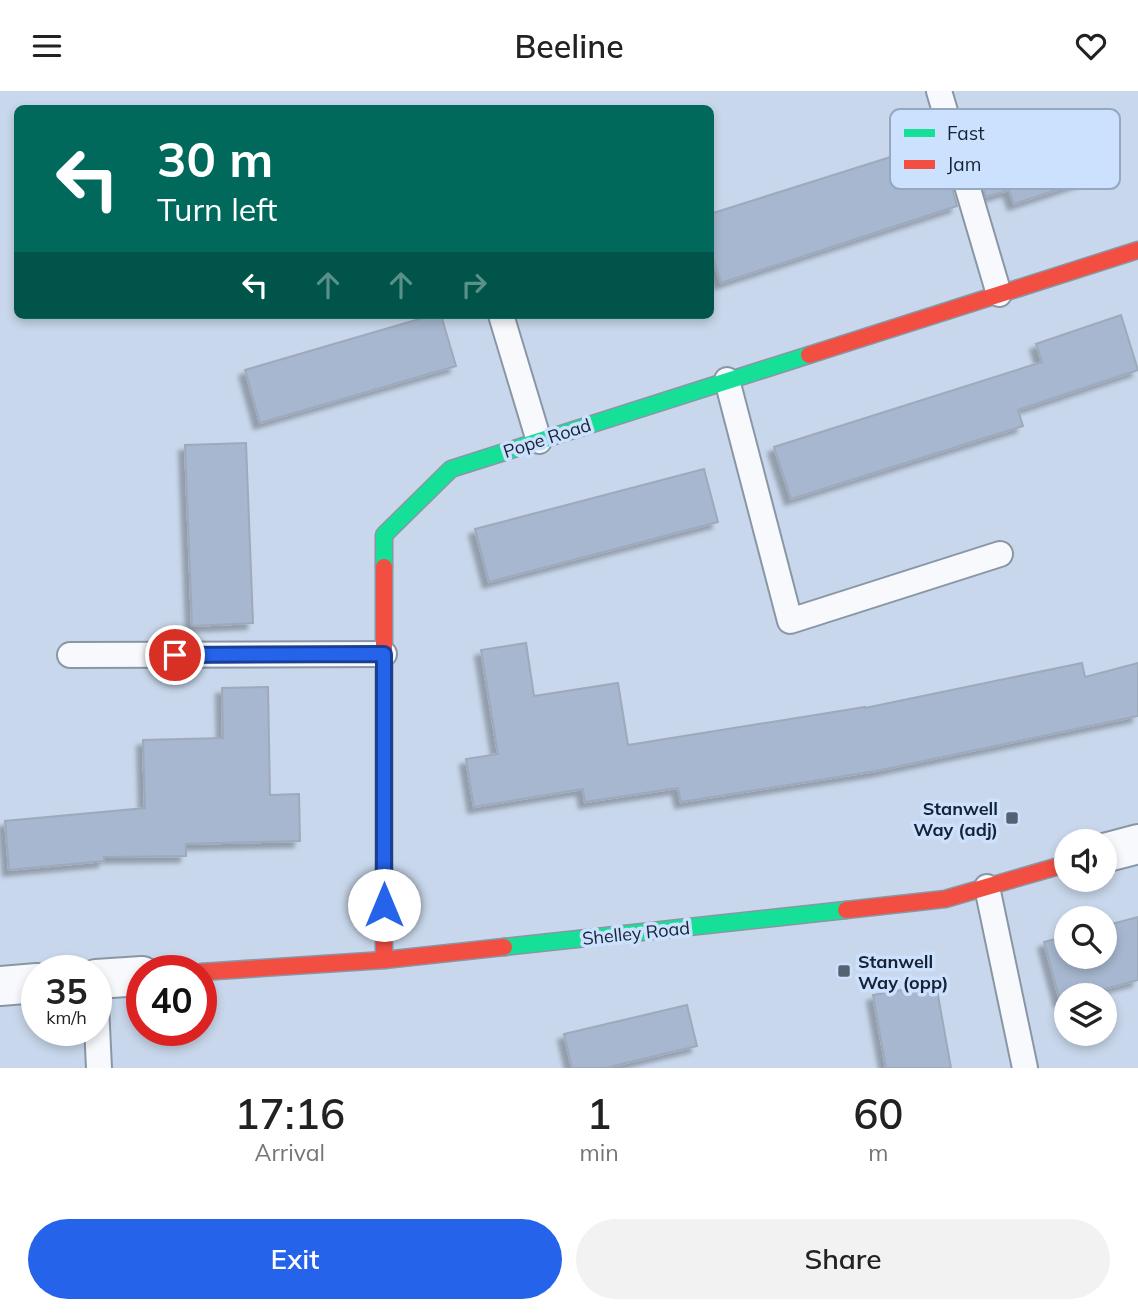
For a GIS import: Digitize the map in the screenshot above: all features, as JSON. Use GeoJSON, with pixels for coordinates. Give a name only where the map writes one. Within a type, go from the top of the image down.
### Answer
{"type":"FeatureCollection","features":[{"type":"Feature","properties":{"kind":"street","name":"Pope Road"},"geometry":{"type":"LineString","coordinates":[[384,960],[384,535],[451,469],[1138,250]]}},
{"type":"Feature","properties":{"kind":"street"},"geometry":{"type":"LineString","coordinates":[[1117,849],[1138,843]]}},
{"type":"Feature","properties":{"kind":"street","name":"Shelley Road"},"geometry":{"type":"LineString","coordinates":[[217,971],[384,960],[945,899],[1054,867]]}},
{"type":"Feature","properties":{"kind":"street"},"geometry":{"type":"LineString","coordinates":[[0,986],[21,984]]}},
{"type":"Feature","properties":{"kind":"lane"},"geometry":{"type":"LineString","coordinates":[[939,91],[944,109]]}},
{"type":"Feature","properties":{"kind":"lane"},"geometry":{"type":"LineString","coordinates":[[968,189],[999,294]]}},
{"type":"Feature","properties":{"kind":"lane"},"geometry":{"type":"LineString","coordinates":[[502,319],[538,441]]}},
{"type":"Feature","properties":{"kind":"lane"},"geometry":{"type":"LineString","coordinates":[[727,380],[790,621],[1000,554]]}},
{"type":"Feature","properties":{"kind":"lane"},"geometry":{"type":"LineString","coordinates":[[71,655],[384,654]]}},
{"type":"Feature","properties":{"kind":"lane"},"geometry":{"type":"LineString","coordinates":[[987,887],[1025,1068]]}},
{"type":"Feature","properties":{"kind":"lane"},"geometry":{"type":"LineString","coordinates":[[98,1046],[99,1068]]}},
{"type":"Feature","properties":{"kind":"building"},"geometry":{"type":"Polygon","coordinates":[[[890,157],[890,189],[952,189],[957,206],[721,283],[714,262],[714,213],[890,157]]]}},
{"type":"Feature","properties":{"kind":"building"},"geometry":{"type":"Polygon","coordinates":[[[984,189],[1060,189],[1014,204],[1009,190],[986,197],[984,189]]]}},
{"type":"Feature","properties":{"kind":"building"},"geometry":{"type":"Polygon","coordinates":[[[1121,315],[1138,370],[1018,410],[1023,426],[791,499],[774,447],[1042,362],[1036,344],[1121,315]]]}},
{"type":"Feature","properties":{"kind":"building"},"geometry":{"type":"Polygon","coordinates":[[[419,319],[442,319],[456,366],[260,423],[245,370],[419,319]]]}},
{"type":"Feature","properties":{"kind":"building"},"geometry":{"type":"Polygon","coordinates":[[[246,443],[253,623],[192,626],[185,445],[246,443]]]}},
{"type":"Feature","properties":{"kind":"building"},"geometry":{"type":"Polygon","coordinates":[[[704,469],[718,522],[489,582],[475,529],[704,469]]]}},
{"type":"Feature","properties":{"kind":"building"},"geometry":{"type":"Polygon","coordinates":[[[526,643],[534,696],[618,683],[628,745],[865,708],[1082,663],[1085,677],[1138,663],[1138,716],[876,771],[681,802],[678,788],[585,802],[583,789],[474,807],[466,759],[498,754],[481,650],[526,643]]]}},
{"type":"Feature","properties":{"kind":"building"},"geometry":{"type":"Polygon","coordinates":[[[268,687],[270,795],[299,794],[300,841],[186,844],[186,856],[104,857],[104,861],[9,870],[5,821],[145,808],[143,740],[223,738],[222,688],[268,687]]]}},
{"type":"Feature","properties":{"kind":"building"},"geometry":{"type":"Polygon","coordinates":[[[1138,917],[1138,980],[1117,986],[1117,983],[1055,983],[1044,942],[1054,939],[1054,969],[1117,969],[1117,923],[1138,917]]]}},
{"type":"Feature","properties":{"kind":"building"},"geometry":{"type":"Polygon","coordinates":[[[936,984],[951,1068],[886,1068],[873,995],[936,984]]]}},
{"type":"Feature","properties":{"kind":"building"},"geometry":{"type":"Polygon","coordinates":[[[687,1005],[697,1046],[605,1068],[572,1068],[564,1034],[687,1005]]]}},
{"type":"Feature","properties":{"kind":"traffic: fast"},"geometry":{"type":"LineString","coordinates":[[384,567],[384,535],[451,469],[809,355]]}},
{"type":"Feature","properties":{"kind":"traffic: fast"},"geometry":{"type":"LineString","coordinates":[[504,947],[846,910]]}},
{"type":"Feature","properties":{"kind":"traffic: jam"},"geometry":{"type":"LineString","coordinates":[[809,355],[1138,250]]}},
{"type":"Feature","properties":{"kind":"traffic: jam"},"geometry":{"type":"LineString","coordinates":[[384,567],[384,960]]}},
{"type":"Feature","properties":{"kind":"traffic: jam"},"geometry":{"type":"LineString","coordinates":[[846,910],[945,899],[1054,867]]}},
{"type":"Feature","properties":{"kind":"traffic: jam"},"geometry":{"type":"LineString","coordinates":[[217,971],[384,960],[504,947]]}},
{"type":"Feature","properties":{"kind":"place","name":"Stanwell Way (adj)"},"geometry":{"type":"Point","coordinates":[1012,818]}},
{"type":"Feature","properties":{"kind":"place","name":"Stanwell Way (opp)"},"geometry":{"type":"Point","coordinates":[844,971]}},
{"type":"Feature","properties":{"kind":"route"},"geometry":{"type":"LineString","coordinates":[[175,655],[384,654],[384,905]]}}]}
